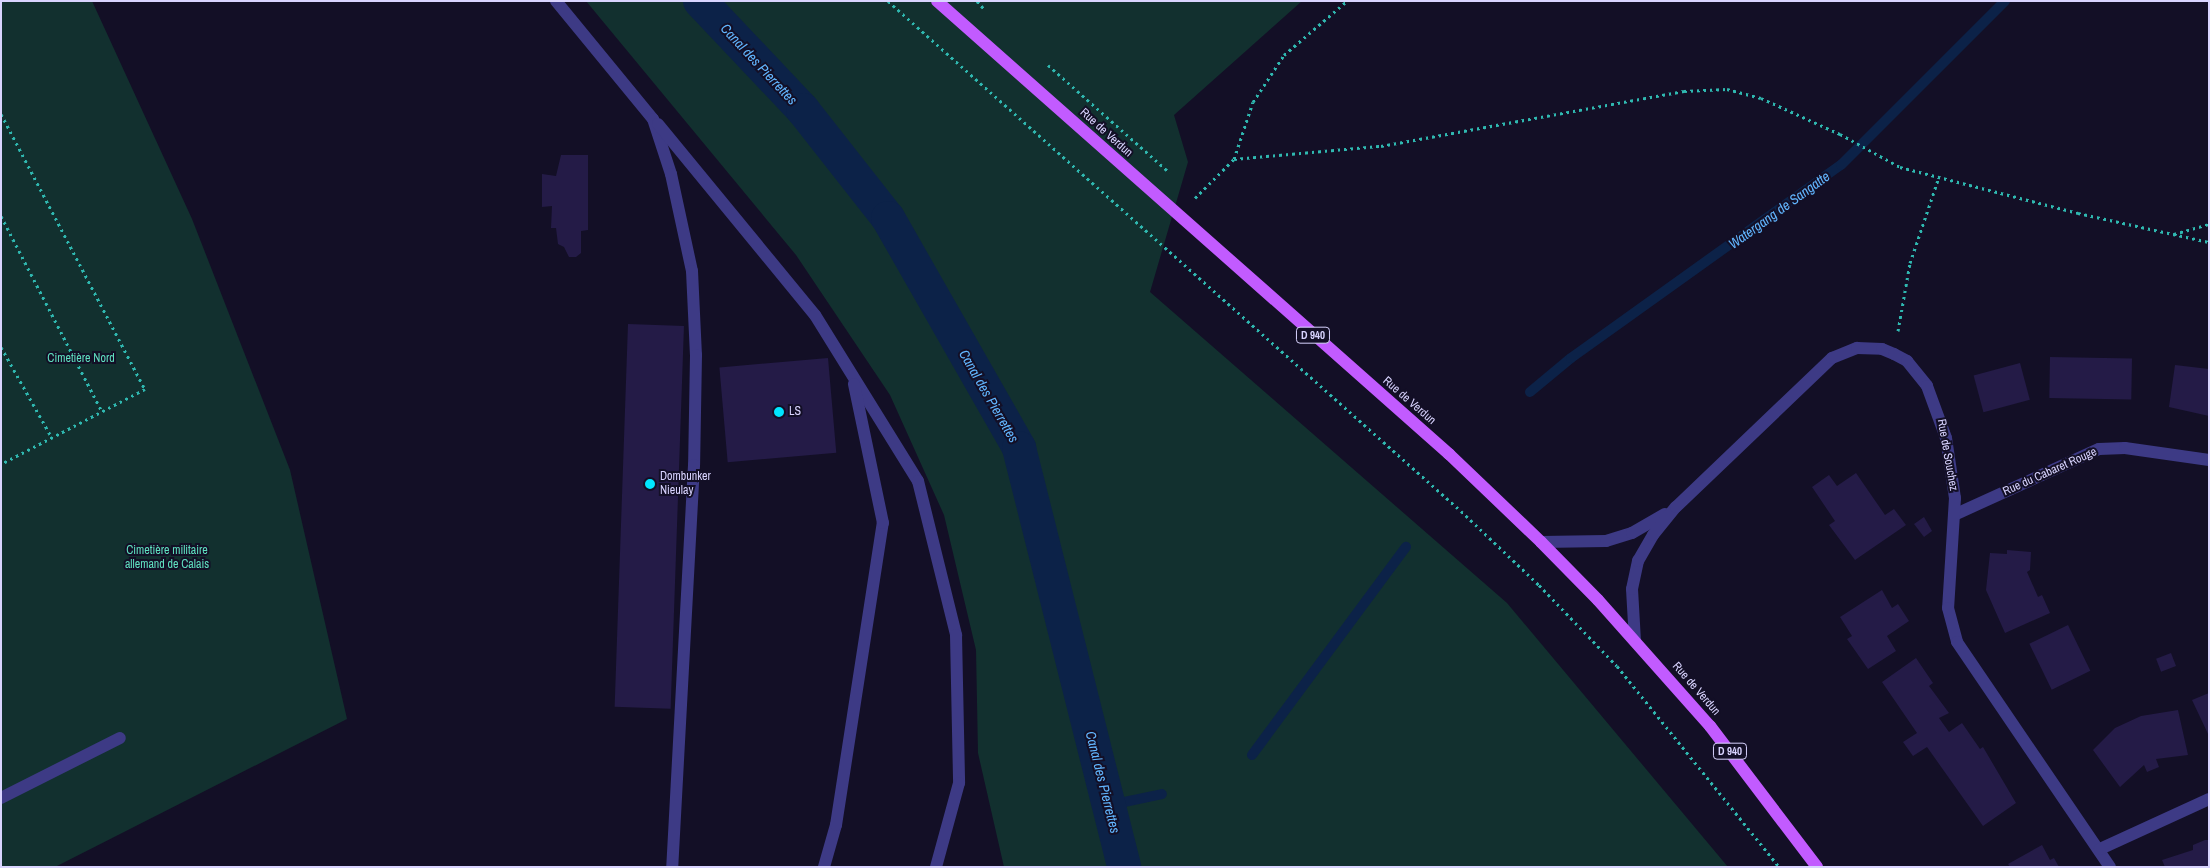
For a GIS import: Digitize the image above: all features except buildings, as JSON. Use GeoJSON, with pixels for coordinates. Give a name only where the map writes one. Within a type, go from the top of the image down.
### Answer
{"type":"FeatureCollection","features":[{"type":"Feature","properties":{"kind":"main road","name":"Rue de Verdun"},"geometry":{"type":"LineString","coordinates":[[937,1],[1449,454],[1541,542],[1635,641],[1710,726],[1817,867]]}},
{"type":"Feature","properties":{"kind":"street"},"geometry":{"type":"LineString","coordinates":[[556,1],[815,314],[918,481],[956,634],[960,783],[936,867]]}},
{"type":"Feature","properties":{"kind":"street"},"geometry":{"type":"LineString","coordinates":[[653,119],[671,174],[692,271],[696,355],[694,465],[672,867]]}},
{"type":"Feature","properties":{"kind":"street","name":"Rue de Souchez"},"geometry":{"type":"LineString","coordinates":[[1635,641],[1632,589],[1638,561],[1653,535],[1676,507],[1832,358],[1857,348],[1882,349],[1894,354],[1916,371],[1934,400],[1950,458],[1954,516],[1948,608],[1957,642],[2100,849],[2110,867]]}},
{"type":"Feature","properties":{"kind":"street"},"geometry":{"type":"LineString","coordinates":[[824,867],[836,825],[883,523],[852,374]]}},
{"type":"Feature","properties":{"kind":"street","name":"Rue du Cabaret Rouge"},"geometry":{"type":"LineString","coordinates":[[1954,516],[2099,450],[2125,448],[2209,460]]}},
{"type":"Feature","properties":{"kind":"street","name":"Rue de Souchez"},"geometry":{"type":"LineString","coordinates":[[1541,542],[1592,543],[1619,538],[1676,507]]}},
{"type":"Feature","properties":{"kind":"street"},"geometry":{"type":"LineString","coordinates":[[1,798],[120,738]]}},
{"type":"Feature","properties":{"kind":"street"},"geometry":{"type":"LineString","coordinates":[[2100,849],[2209,799]]}},
{"type":"Feature","properties":{"kind":"path"},"geometry":{"type":"LineString","coordinates":[[888,1],[1432,484],[1540,585],[1617,666],[1779,867]]}},
{"type":"Feature","properties":{"kind":"path"},"geometry":{"type":"LineString","coordinates":[[977,1],[989,14]]}},
{"type":"Feature","properties":{"kind":"path"},"geometry":{"type":"LineString","coordinates":[[1178,215],[1234,159],[1253,102],[1284,55],[1347,1]]}},
{"type":"Feature","properties":{"kind":"path"},"geometry":{"type":"LineString","coordinates":[[1040,58],[1176,179]]}},
{"type":"Feature","properties":{"kind":"path"},"geometry":{"type":"LineString","coordinates":[[1234,159],[1390,144],[1705,88],[1744,92],[1840,134],[1900,167],[2209,242]]}},
{"type":"Feature","properties":{"kind":"path"},"geometry":{"type":"LineString","coordinates":[[1,114],[145,389],[1,464]]}},
{"type":"Feature","properties":{"kind":"path"},"geometry":{"type":"LineString","coordinates":[[1894,354],[1910,263],[1939,177]]}},
{"type":"Feature","properties":{"kind":"path"},"geometry":{"type":"LineString","coordinates":[[1189,192],[1195,198]]}},
{"type":"Feature","properties":{"kind":"path"},"geometry":{"type":"LineString","coordinates":[[1,216],[102,412]]}},
{"type":"Feature","properties":{"kind":"path"},"geometry":{"type":"LineString","coordinates":[[2173,234],[2209,224]]}},
{"type":"Feature","properties":{"kind":"path"},"geometry":{"type":"LineString","coordinates":[[1,348],[52,438]]}},
{"type":"Feature","properties":{"kind":"green space"},"geometry":{"type":"Polygon","coordinates":[[[1,1],[92,1],[192,219],[290,470],[347,719],[55,867],[1,867],[1,1]]]}},
{"type":"Feature","properties":{"kind":"green space"},"geometry":{"type":"Polygon","coordinates":[[[586,1],[1302,1],[1174,115],[1188,162],[1150,292],[1507,603],[1728,867],[1004,867],[978,753],[976,650],[944,515],[890,395],[796,255],[586,1]]]}},
{"type":"Feature","properties":{"kind":"waterway","name":"Canal des Pierrettes"},"geometry":{"type":"LineString","coordinates":[[700,1],[803,110],[888,218],[1019,448],[1124,867]]}},
{"type":"Feature","properties":{"kind":"waterway","name":"Watergang de Sangatte"},"geometry":{"type":"LineString","coordinates":[[1530,392],[1571,358],[1841,165],[2005,1]]}},
{"type":"Feature","properties":{"kind":"waterway"},"geometry":{"type":"LineString","coordinates":[[1252,755],[1406,547]]}},
{"type":"Feature","properties":{"kind":"waterway"},"geometry":{"type":"LineString","coordinates":[[1110,805],[1162,794]]}},
{"type":"Feature","properties":{"kind":"place","name":"LS"},"geometry":{"type":"Point","coordinates":[779,412]}},
{"type":"Feature","properties":{"kind":"place","name":"Dombunker Nieulay"},"geometry":{"type":"Point","coordinates":[650,484]}},
{"type":"Feature","properties":{"kind":"park label","name":"Cimetière Nord"},"geometry":{"type":"Point","coordinates":[81,359]}},
{"type":"Feature","properties":{"kind":"park label","name":"Cimetière militaire allemand de Calais"},"geometry":{"type":"Point","coordinates":[167,558]}}]}
